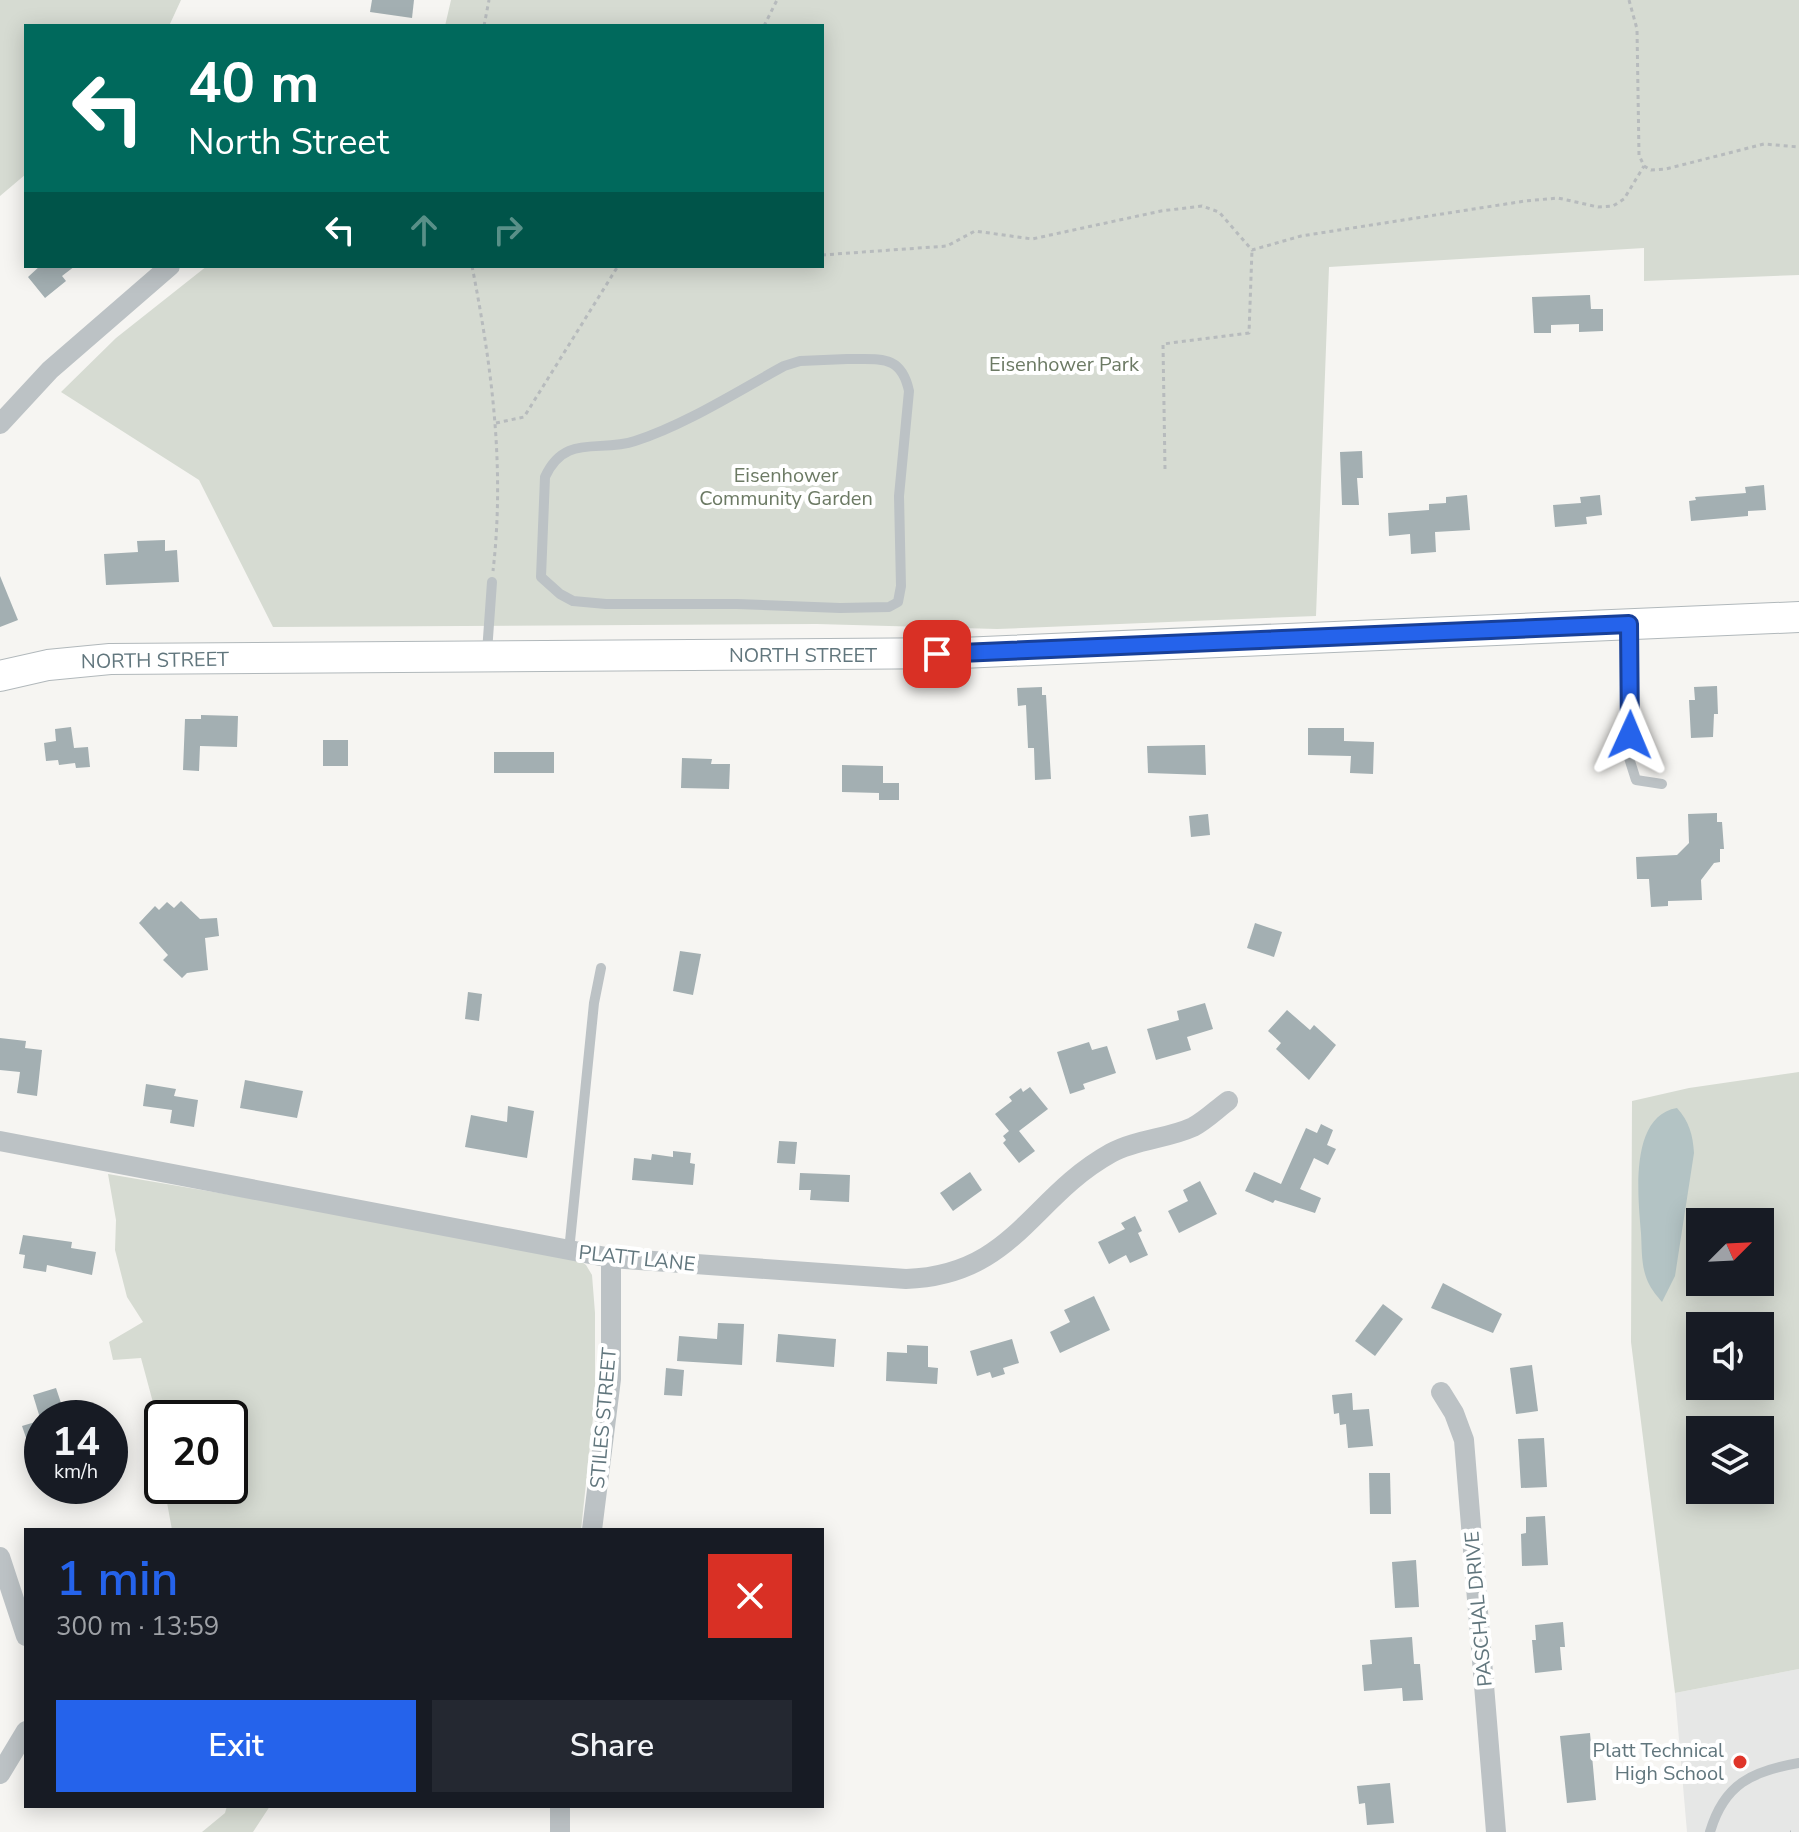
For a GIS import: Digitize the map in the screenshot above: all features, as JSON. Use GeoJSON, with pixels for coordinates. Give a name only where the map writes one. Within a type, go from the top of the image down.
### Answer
{"type":"FeatureCollection","features":[{"type":"Feature","properties":{"kind":"main road","name":"NORTH STREET"},"geometry":{"type":"LineString","coordinates":[[0,676],[48,665],[110,659],[961,653],[1799,617]]}},
{"type":"Feature","properties":{"kind":"street"},"geometry":{"type":"LineString","coordinates":[[0,424],[50,370],[168,268]]}},
{"type":"Feature","properties":{"kind":"street","name":"PLATT LANE"},"geometry":{"type":"LineString","coordinates":[[0,1141],[611,1258],[906,1279],[951,1274],[978,1263],[1002,1248],[1100,1160],[1128,1145],[1194,1126],[1228,1101]]}},
{"type":"Feature","properties":{"kind":"street","name":"STILES STREET"},"geometry":{"type":"LineString","coordinates":[[592,1528],[611,1379],[611,1258]]}},
{"type":"Feature","properties":{"kind":"street","name":"PASCHAL DRIVE"},"geometry":{"type":"LineString","coordinates":[[1441,1392],[1454,1413],[1464,1440],[1496,1832]]}},
{"type":"Feature","properties":{"kind":"street"},"geometry":{"type":"LineString","coordinates":[[0,1557],[24,1630]]}},
{"type":"Feature","properties":{"kind":"street"},"geometry":{"type":"LineString","coordinates":[[0,1774],[24,1734]]}},
{"type":"Feature","properties":{"kind":"street"},"geometry":{"type":"LineString","coordinates":[[560,1808],[560,1832]]}},
{"type":"Feature","properties":{"kind":"lane"},"geometry":{"type":"LineString","coordinates":[[885,360],[897,364],[905,374],[908,412],[899,496],[901,586],[898,602],[889,607],[573,601],[541,577],[543,508],[545,477],[552,463],[570,450],[636,441],[784,366],[800,361],[885,360]]}},
{"type":"Feature","properties":{"kind":"lane"},"geometry":{"type":"LineString","coordinates":[[486,656],[492,582]]}},
{"type":"Feature","properties":{"kind":"lane"},"geometry":{"type":"LineString","coordinates":[[1629,624],[1629,758],[1636,780],[1662,784]]}},
{"type":"Feature","properties":{"kind":"lane"},"geometry":{"type":"LineString","coordinates":[[569,1251],[594,1003],[601,968]]}},
{"type":"Feature","properties":{"kind":"lane"},"geometry":{"type":"LineString","coordinates":[[1710,1832],[1715,1813],[1742,1781],[1755,1773],[1799,1763]]}},
{"type":"Feature","properties":{"kind":"path"},"geometry":{"type":"LineString","coordinates":[[484,24],[489,0]]}},
{"type":"Feature","properties":{"kind":"path"},"geometry":{"type":"LineString","coordinates":[[765,24],[777,0]]}},
{"type":"Feature","properties":{"kind":"path"},"geometry":{"type":"LineString","coordinates":[[1629,0],[1637,29],[1639,155],[1644,166],[1651,170],[1666,169],[1764,144],[1799,147]]}},
{"type":"Feature","properties":{"kind":"path"},"geometry":{"type":"LineString","coordinates":[[1252,250],[1301,236],[1525,201],[1558,198],[1598,207],[1613,206],[1624,199],[1644,166]]}},
{"type":"Feature","properties":{"kind":"path"},"geometry":{"type":"LineString","coordinates":[[824,255],[947,246],[975,231],[1032,239],[1161,211],[1202,206],[1219,212],[1252,250],[1249,333],[1163,344],[1165,469]]}},
{"type":"Feature","properties":{"kind":"path"},"geometry":{"type":"LineString","coordinates":[[472,268],[489,354],[496,423],[499,489],[492,582]]}},
{"type":"Feature","properties":{"kind":"path"},"geometry":{"type":"LineString","coordinates":[[496,423],[524,417],[617,268]]}},
{"type":"Feature","properties":{"kind":"shaded area"},"geometry":{"type":"Polygon","coordinates":[[[1677,1108],[1690,1129],[1694,1153],[1675,1276],[1662,1302],[1649,1285],[1643,1264],[1638,1180],[1644,1142],[1651,1126],[1662,1114],[1677,1108]]]}},
{"type":"Feature","properties":{"kind":"shaded area","name":"Platt Technical High School"},"geometry":{"type":"Polygon","coordinates":[[[1799,1669],[1799,1832],[1687,1832],[1675,1693],[1799,1669]]]}},
{"type":"Feature","properties":{"kind":"green space"},"geometry":{"type":"Polygon","coordinates":[[[0,0],[181,0],[170,24],[24,24],[24,176],[0,196],[0,0]]]}},
{"type":"Feature","properties":{"kind":"green space","name":"Eisenhower Park"},"geometry":{"type":"Polygon","coordinates":[[[451,0],[1799,0],[1799,275],[1644,281],[1644,248],[1329,267],[1316,616],[997,629],[817,624],[273,627],[199,480],[61,392],[116,338],[204,268],[824,268],[824,24],[445,24],[451,0]]]}},
{"type":"Feature","properties":{"kind":"green space"},"geometry":{"type":"Polygon","coordinates":[[[1799,1072],[1799,1669],[1675,1693],[1631,1342],[1632,1101],[1689,1088],[1799,1072]]]}},
{"type":"Feature","properties":{"kind":"green space"},"geometry":{"type":"Polygon","coordinates":[[[108,1174],[570,1253],[586,1265],[592,1275],[595,1313],[595,1399],[581,1528],[172,1528],[167,1504],[248,1504],[248,1400],[152,1400],[141,1358],[113,1360],[109,1342],[143,1322],[127,1297],[115,1250],[116,1220],[108,1174]]]}},
{"type":"Feature","properties":{"kind":"green space"},"geometry":{"type":"Polygon","coordinates":[[[226,1808],[269,1808],[253,1832],[202,1832],[225,1813],[226,1808]]]}},
{"type":"Feature","properties":{"kind":"building"},"geometry":{"type":"Polygon","coordinates":[[[372,0],[414,0],[412,18],[370,12],[372,0]]]}},
{"type":"Feature","properties":{"kind":"building"},"geometry":{"type":"Polygon","coordinates":[[[38,268],[72,268],[62,276],[66,281],[45,298],[28,277],[38,268]]]}},
{"type":"Feature","properties":{"kind":"building"},"geometry":{"type":"Polygon","coordinates":[[[1590,295],[1591,309],[1603,309],[1603,331],[1579,332],[1579,324],[1551,325],[1551,333],[1534,333],[1532,297],[1590,295]]]}},
{"type":"Feature","properties":{"kind":"building"},"geometry":{"type":"Polygon","coordinates":[[[1362,451],[1363,478],[1357,478],[1359,505],[1342,505],[1340,452],[1362,451]]]}},
{"type":"Feature","properties":{"kind":"building"},"geometry":{"type":"Polygon","coordinates":[[[1764,485],[1766,510],[1748,511],[1748,516],[1691,521],[1689,501],[1696,500],[1695,497],[1746,493],[1745,487],[1764,485]]]}},
{"type":"Feature","properties":{"kind":"building"},"geometry":{"type":"Polygon","coordinates":[[[1467,495],[1470,530],[1435,532],[1436,552],[1411,554],[1410,534],[1389,536],[1388,513],[1429,510],[1429,504],[1446,503],[1446,497],[1467,495]]]}},
{"type":"Feature","properties":{"kind":"building"},"geometry":{"type":"Polygon","coordinates":[[[1600,495],[1602,515],[1586,517],[1587,524],[1555,527],[1553,505],[1581,503],[1580,497],[1600,495]]]}},
{"type":"Feature","properties":{"kind":"building"},"geometry":{"type":"Polygon","coordinates":[[[165,540],[165,551],[177,550],[179,582],[106,585],[104,554],[138,552],[137,541],[165,540]]]}},
{"type":"Feature","properties":{"kind":"building"},"geometry":{"type":"Polygon","coordinates":[[[0,576],[18,620],[0,627],[0,576]]]}},
{"type":"Feature","properties":{"kind":"building"},"geometry":{"type":"Polygon","coordinates":[[[1717,686],[1718,714],[1714,714],[1713,737],[1691,738],[1689,700],[1695,700],[1694,687],[1717,686]]]}},
{"type":"Feature","properties":{"kind":"building"},"geometry":{"type":"Polygon","coordinates":[[[1042,687],[1042,695],[1046,695],[1051,779],[1035,780],[1034,748],[1028,748],[1026,705],[1018,706],[1017,688],[1042,687]]]}},
{"type":"Feature","properties":{"kind":"building"},"geometry":{"type":"Polygon","coordinates":[[[201,715],[238,716],[237,747],[200,746],[199,771],[183,770],[185,719],[201,719],[201,715]]]}},
{"type":"Feature","properties":{"kind":"building"},"geometry":{"type":"Polygon","coordinates":[[[71,727],[74,748],[88,747],[90,767],[76,768],[75,763],[59,765],[58,760],[46,761],[44,743],[56,741],[55,729],[71,727]]]}},
{"type":"Feature","properties":{"kind":"building"},"geometry":{"type":"Polygon","coordinates":[[[1308,728],[1344,728],[1344,741],[1374,742],[1373,774],[1350,773],[1351,756],[1308,755],[1308,728]]]}},
{"type":"Feature","properties":{"kind":"building"},"geometry":{"type":"Polygon","coordinates":[[[323,740],[348,740],[348,766],[323,766],[323,740]]]}},
{"type":"Feature","properties":{"kind":"building"},"geometry":{"type":"Polygon","coordinates":[[[1205,745],[1206,775],[1148,773],[1147,746],[1205,745]]]}},
{"type":"Feature","properties":{"kind":"building"},"geometry":{"type":"Polygon","coordinates":[[[494,752],[554,752],[554,773],[494,773],[494,752]]]}},
{"type":"Feature","properties":{"kind":"building"},"geometry":{"type":"Polygon","coordinates":[[[682,758],[712,759],[711,764],[730,764],[729,789],[681,788],[682,758]]]}},
{"type":"Feature","properties":{"kind":"building"},"geometry":{"type":"Polygon","coordinates":[[[842,765],[883,766],[883,783],[899,783],[899,800],[879,800],[879,793],[842,792],[842,765]]]}},
{"type":"Feature","properties":{"kind":"building"},"geometry":{"type":"Polygon","coordinates":[[[1717,813],[1717,822],[1722,822],[1724,849],[1720,849],[1720,862],[1714,863],[1701,880],[1702,900],[1668,901],[1668,906],[1651,907],[1649,879],[1637,879],[1636,857],[1677,855],[1689,843],[1688,814],[1717,813]]]}},
{"type":"Feature","properties":{"kind":"building"},"geometry":{"type":"Polygon","coordinates":[[[1208,814],[1210,835],[1191,837],[1189,816],[1208,814]]]}},
{"type":"Feature","properties":{"kind":"building"},"geometry":{"type":"Polygon","coordinates":[[[181,901],[200,919],[217,918],[219,936],[205,938],[208,970],[187,973],[182,978],[163,960],[168,955],[139,923],[155,906],[159,910],[167,902],[174,908],[181,901]]]}},
{"type":"Feature","properties":{"kind":"building"},"geometry":{"type":"Polygon","coordinates":[[[1255,923],[1282,932],[1274,957],[1247,948],[1255,923]]]}},
{"type":"Feature","properties":{"kind":"building"},"geometry":{"type":"Polygon","coordinates":[[[680,951],[701,954],[693,995],[673,991],[680,951]]]}},
{"type":"Feature","properties":{"kind":"building"},"geometry":{"type":"Polygon","coordinates":[[[468,992],[482,994],[479,1021],[465,1019],[468,992]]]}},
{"type":"Feature","properties":{"kind":"building"},"geometry":{"type":"Polygon","coordinates":[[[1205,1003],[1213,1029],[1187,1037],[1191,1050],[1156,1060],[1147,1029],[1179,1020],[1177,1011],[1205,1003]]]}},
{"type":"Feature","properties":{"kind":"building"},"geometry":{"type":"Polygon","coordinates":[[[1287,1010],[1310,1030],[1314,1025],[1336,1045],[1309,1080],[1276,1049],[1281,1043],[1268,1031],[1287,1010]]]}},
{"type":"Feature","properties":{"kind":"building"},"geometry":{"type":"Polygon","coordinates":[[[0,1038],[26,1041],[25,1048],[42,1050],[37,1096],[17,1093],[20,1072],[0,1070],[0,1038]]]}},
{"type":"Feature","properties":{"kind":"building"},"geometry":{"type":"Polygon","coordinates":[[[1089,1042],[1092,1050],[1107,1046],[1116,1073],[1083,1084],[1085,1089],[1070,1094],[1057,1052],[1089,1042]]]}},
{"type":"Feature","properties":{"kind":"building"},"geometry":{"type":"Polygon","coordinates":[[[245,1080],[303,1091],[297,1118],[240,1108],[245,1080]]]}},
{"type":"Feature","properties":{"kind":"building"},"geometry":{"type":"Polygon","coordinates":[[[146,1084],[176,1089],[174,1096],[198,1100],[194,1127],[170,1123],[172,1110],[143,1106],[146,1084]]]}},
{"type":"Feature","properties":{"kind":"building"},"geometry":{"type":"Polygon","coordinates":[[[1030,1087],[1048,1109],[1019,1131],[1035,1151],[1019,1163],[1003,1143],[1006,1140],[1003,1136],[1009,1131],[995,1114],[1012,1101],[1009,1097],[1021,1088],[1023,1092],[1030,1087]]]}},
{"type":"Feature","properties":{"kind":"building"},"geometry":{"type":"Polygon","coordinates":[[[508,1106],[534,1111],[527,1158],[465,1147],[471,1115],[507,1122],[508,1106]]]}},
{"type":"Feature","properties":{"kind":"building"},"geometry":{"type":"Polygon","coordinates":[[[1321,1124],[1333,1130],[1327,1145],[1336,1149],[1328,1165],[1314,1158],[1300,1189],[1321,1198],[1315,1213],[1275,1200],[1273,1203],[1245,1191],[1254,1172],[1281,1184],[1306,1128],[1317,1133],[1321,1124]]]}},
{"type":"Feature","properties":{"kind":"building"},"geometry":{"type":"Polygon","coordinates":[[[779,1141],[797,1142],[795,1164],[777,1163],[779,1141]]]}},
{"type":"Feature","properties":{"kind":"building"},"geometry":{"type":"Polygon","coordinates":[[[673,1151],[691,1153],[690,1163],[695,1164],[693,1185],[632,1180],[634,1158],[651,1160],[652,1154],[673,1157],[673,1151]]]}},
{"type":"Feature","properties":{"kind":"building"},"geometry":{"type":"Polygon","coordinates":[[[970,1172],[982,1190],[953,1211],[940,1193],[970,1172]]]}},
{"type":"Feature","properties":{"kind":"building"},"geometry":{"type":"Polygon","coordinates":[[[800,1173],[850,1175],[849,1202],[810,1200],[811,1190],[799,1190],[800,1173]]]}},
{"type":"Feature","properties":{"kind":"building"},"geometry":{"type":"Polygon","coordinates":[[[1200,1181],[1217,1214],[1179,1233],[1168,1211],[1188,1201],[1183,1190],[1200,1181]]]}},
{"type":"Feature","properties":{"kind":"building"},"geometry":{"type":"Polygon","coordinates":[[[1135,1216],[1142,1231],[1138,1233],[1148,1255],[1130,1263],[1126,1255],[1109,1264],[1098,1242],[1125,1229],[1121,1223],[1135,1216]]]}},
{"type":"Feature","properties":{"kind":"building"},"geometry":{"type":"Polygon","coordinates":[[[23,1235],[72,1242],[71,1248],[96,1252],[92,1275],[47,1265],[46,1272],[23,1268],[25,1255],[19,1254],[23,1235]]]}},
{"type":"Feature","properties":{"kind":"building"},"geometry":{"type":"Polygon","coordinates":[[[1443,1283],[1502,1314],[1493,1333],[1431,1308],[1443,1283]]]}},
{"type":"Feature","properties":{"kind":"building"},"geometry":{"type":"Polygon","coordinates":[[[1094,1296],[1110,1330],[1060,1353],[1050,1332],[1070,1322],[1064,1310],[1094,1296]]]}},
{"type":"Feature","properties":{"kind":"building"},"geometry":{"type":"Polygon","coordinates":[[[1383,1304],[1403,1319],[1375,1356],[1355,1341],[1383,1304]]]}},
{"type":"Feature","properties":{"kind":"building"},"geometry":{"type":"Polygon","coordinates":[[[718,1323],[744,1324],[742,1365],[677,1361],[679,1336],[717,1339],[718,1323]]]}},
{"type":"Feature","properties":{"kind":"building"},"geometry":{"type":"Polygon","coordinates":[[[778,1334],[836,1339],[834,1367],[776,1362],[778,1334]]]}},
{"type":"Feature","properties":{"kind":"building"},"geometry":{"type":"Polygon","coordinates":[[[1012,1339],[1019,1363],[1003,1368],[1005,1374],[992,1378],[990,1372],[977,1376],[970,1351],[1012,1339]]]}},
{"type":"Feature","properties":{"kind":"building"},"geometry":{"type":"Polygon","coordinates":[[[907,1345],[928,1346],[928,1367],[938,1368],[937,1384],[886,1381],[887,1352],[907,1353],[907,1345]]]}},
{"type":"Feature","properties":{"kind":"building"},"geometry":{"type":"Polygon","coordinates":[[[1532,1365],[1538,1411],[1516,1414],[1510,1368],[1532,1365]]]}},
{"type":"Feature","properties":{"kind":"building"},"geometry":{"type":"Polygon","coordinates":[[[666,1368],[684,1370],[682,1396],[664,1395],[666,1368]]]}},
{"type":"Feature","properties":{"kind":"building"},"geometry":{"type":"Polygon","coordinates":[[[56,1388],[60,1400],[35,1400],[33,1395],[56,1388]]]}},
{"type":"Feature","properties":{"kind":"building"},"geometry":{"type":"Polygon","coordinates":[[[1352,1393],[1353,1410],[1369,1409],[1373,1446],[1348,1448],[1346,1424],[1340,1425],[1339,1413],[1334,1414],[1332,1395],[1352,1393]]]}},
{"type":"Feature","properties":{"kind":"building"},"geometry":{"type":"Polygon","coordinates":[[[1544,1438],[1547,1487],[1521,1488],[1518,1439],[1544,1438]]]}},
{"type":"Feature","properties":{"kind":"building"},"geometry":{"type":"Polygon","coordinates":[[[1369,1473],[1390,1473],[1391,1514],[1370,1514],[1369,1473]]]}},
{"type":"Feature","properties":{"kind":"building"},"geometry":{"type":"Polygon","coordinates":[[[1545,1516],[1548,1565],[1522,1566],[1521,1534],[1526,1533],[1526,1517],[1545,1516]]]}},
{"type":"Feature","properties":{"kind":"building"},"geometry":{"type":"Polygon","coordinates":[[[1416,1560],[1419,1607],[1395,1608],[1392,1562],[1416,1560]]]}},
{"type":"Feature","properties":{"kind":"building"},"geometry":{"type":"Polygon","coordinates":[[[1563,1622],[1565,1647],[1560,1647],[1562,1670],[1535,1673],[1532,1640],[1536,1640],[1535,1625],[1563,1622]]]}},
{"type":"Feature","properties":{"kind":"building"},"geometry":{"type":"Polygon","coordinates":[[[1412,1637],[1414,1664],[1420,1664],[1423,1700],[1403,1701],[1402,1688],[1364,1691],[1362,1665],[1372,1664],[1370,1640],[1412,1637]]]}},
{"type":"Feature","properties":{"kind":"building"},"geometry":{"type":"Polygon","coordinates":[[[1590,1733],[1596,1800],[1567,1803],[1560,1736],[1590,1733]]]}},
{"type":"Feature","properties":{"kind":"building"},"geometry":{"type":"Polygon","coordinates":[[[1390,1783],[1394,1823],[1367,1825],[1365,1803],[1359,1804],[1357,1786],[1390,1783]]]}},
{"type":"Feature","properties":{"kind":"place","name":"Platt Technical High School"},"geometry":{"type":"Point","coordinates":[1740,1762]}},
{"type":"Feature","properties":{"kind":"route"},"geometry":{"type":"LineString","coordinates":[[937,654],[1629,624],[1630,735]]}},
{"type":"Feature","properties":{"kind":"park label","name":"Eisenhower Community Garden"},"geometry":{"type":"Point","coordinates":[786,486]}}]}
